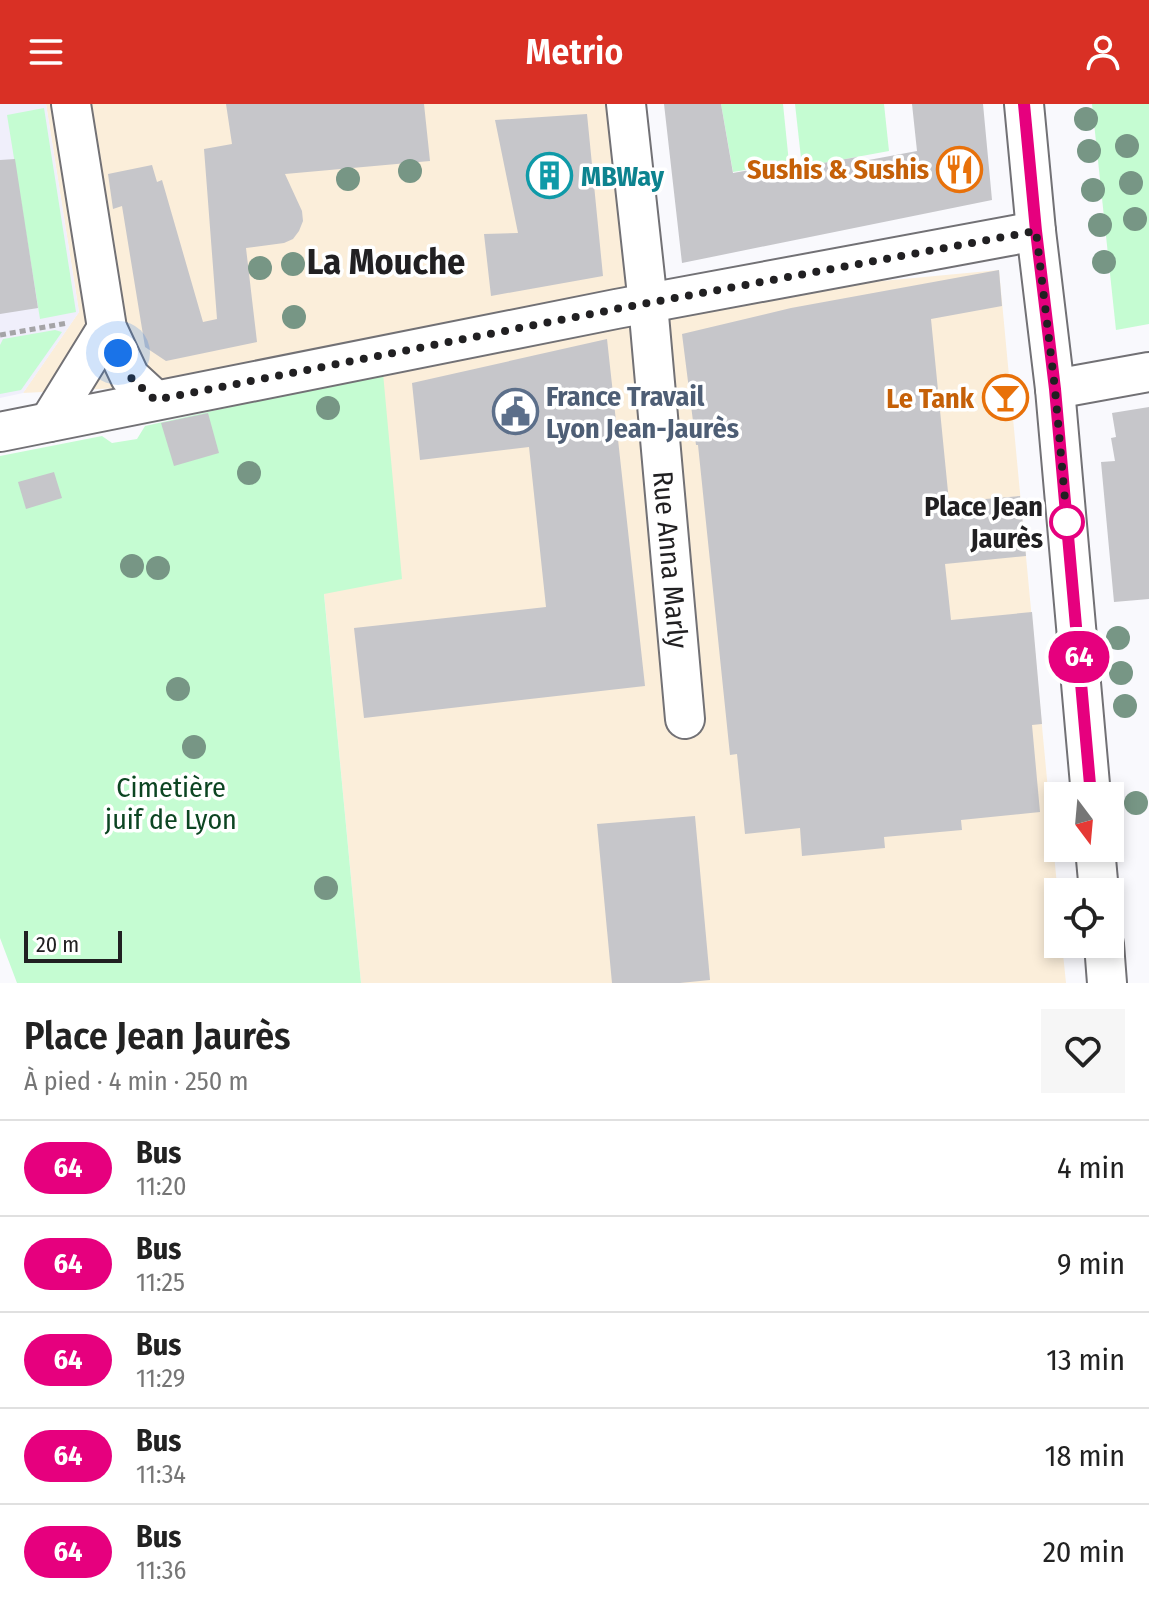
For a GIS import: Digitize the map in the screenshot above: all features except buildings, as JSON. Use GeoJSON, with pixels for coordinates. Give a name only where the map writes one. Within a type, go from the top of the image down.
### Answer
{"type":"FeatureCollection","features":[{"type":"Feature","properties":{"kind":"street"},"geometry":{"type":"LineString","coordinates":[[49,422],[92,325],[71,104]]}},
{"type":"Feature","properties":{"kind":"street","name":"Rue Anna Marly"},"geometry":{"type":"LineString","coordinates":[[626,104],[648,304],[685,719]]}},
{"type":"Feature","properties":{"kind":"street"},"geometry":{"type":"LineString","coordinates":[[1024,104],[1055,389],[1090,782]]}},
{"type":"Feature","properties":{"kind":"street"},"geometry":{"type":"LineString","coordinates":[[0,432],[1036,231]]}},
{"type":"Feature","properties":{"kind":"street"},"geometry":{"type":"LineString","coordinates":[[92,325],[130,377],[155,400]]}},
{"type":"Feature","properties":{"kind":"street"},"geometry":{"type":"LineString","coordinates":[[1055,389],[1149,372]]}},
{"type":"Feature","properties":{"kind":"street"},"geometry":{"type":"LineString","coordinates":[[1105,958],[1107,983]]}},
{"type":"Feature","properties":{"kind":"path"},"geometry":{"type":"LineString","coordinates":[[0,335],[92,325]]}},
{"type":"Feature","properties":{"kind":"shaded area"},"geometry":{"type":"Polygon","coordinates":[[[0,104],[46,104],[79,312],[23,393],[0,398],[0,104]]]}},
{"type":"Feature","properties":{"kind":"shaded area"},"geometry":{"type":"Polygon","coordinates":[[[46,104],[627,104],[648,303],[999,270],[1047,782],[1044,782],[1044,862],[1055,862],[1056,878],[1044,878],[1044,958],[1063,958],[1066,983],[361,983],[324,593],[383,374],[23,393],[79,312],[46,104]]]}},
{"type":"Feature","properties":{"kind":"green space"},"geometry":{"type":"Polygon","coordinates":[[[721,104],[783,104],[789,163],[733,172],[721,104]]]}},
{"type":"Feature","properties":{"kind":"green space"},"geometry":{"type":"Polygon","coordinates":[[[795,104],[884,104],[889,151],[802,167],[795,104]]]}},
{"type":"Feature","properties":{"kind":"green space"},"geometry":{"type":"Polygon","coordinates":[[[1092,104],[1149,104],[1149,324],[1116,330],[1092,104]]]}},
{"type":"Feature","properties":{"kind":"green space"},"geometry":{"type":"Polygon","coordinates":[[[44,108],[76,312],[40,319],[7,115],[44,108]]]}},
{"type":"Feature","properties":{"kind":"green space"},"geometry":{"type":"Polygon","coordinates":[[[55,330],[62,332],[21,390],[0,394],[0,345],[3,339],[55,330]]]}},
{"type":"Feature","properties":{"kind":"green space","name":"Cimetière juif de Lyon"},"geometry":{"type":"Polygon","coordinates":[[[383,373],[402,579],[324,594],[361,983],[17,983],[0,938],[0,456],[102,436],[112,443],[137,439],[145,426],[383,373]]]}},
{"type":"Feature","properties":{"kind":"bus line","name":"64"},"geometry":{"type":"LineString","coordinates":[[1024,104],[1055,389],[1090,782]]}},
{"type":"Feature","properties":{"kind":"place","name":"Sushis & Sushis"},"geometry":{"type":"Point","coordinates":[960,169]}},
{"type":"Feature","properties":{"kind":"place","name":"MBWay"},"geometry":{"type":"Point","coordinates":[550,176]}},
{"type":"Feature","properties":{"kind":"place","name":"Le Tank"},"geometry":{"type":"Point","coordinates":[1005,398]}},
{"type":"Feature","properties":{"kind":"place","name":"France Travail Lyon Jean-Jaurès"},"geometry":{"type":"Point","coordinates":[515,412]}},
{"type":"Feature","properties":{"kind":"place","name":"Place Jean Jaurès"},"geometry":{"type":"Point","coordinates":[1067,522]}},
{"type":"Feature","properties":{"kind":"district","name":"La Mouche"},"geometry":{"type":"Point","coordinates":[386,262]}},
{"type":"Feature","properties":{"kind":"route"},"geometry":{"type":"LineString","coordinates":[[118,353],[130,377],[155,400],[616,309],[1036,231],[1067,522]]}}]}
